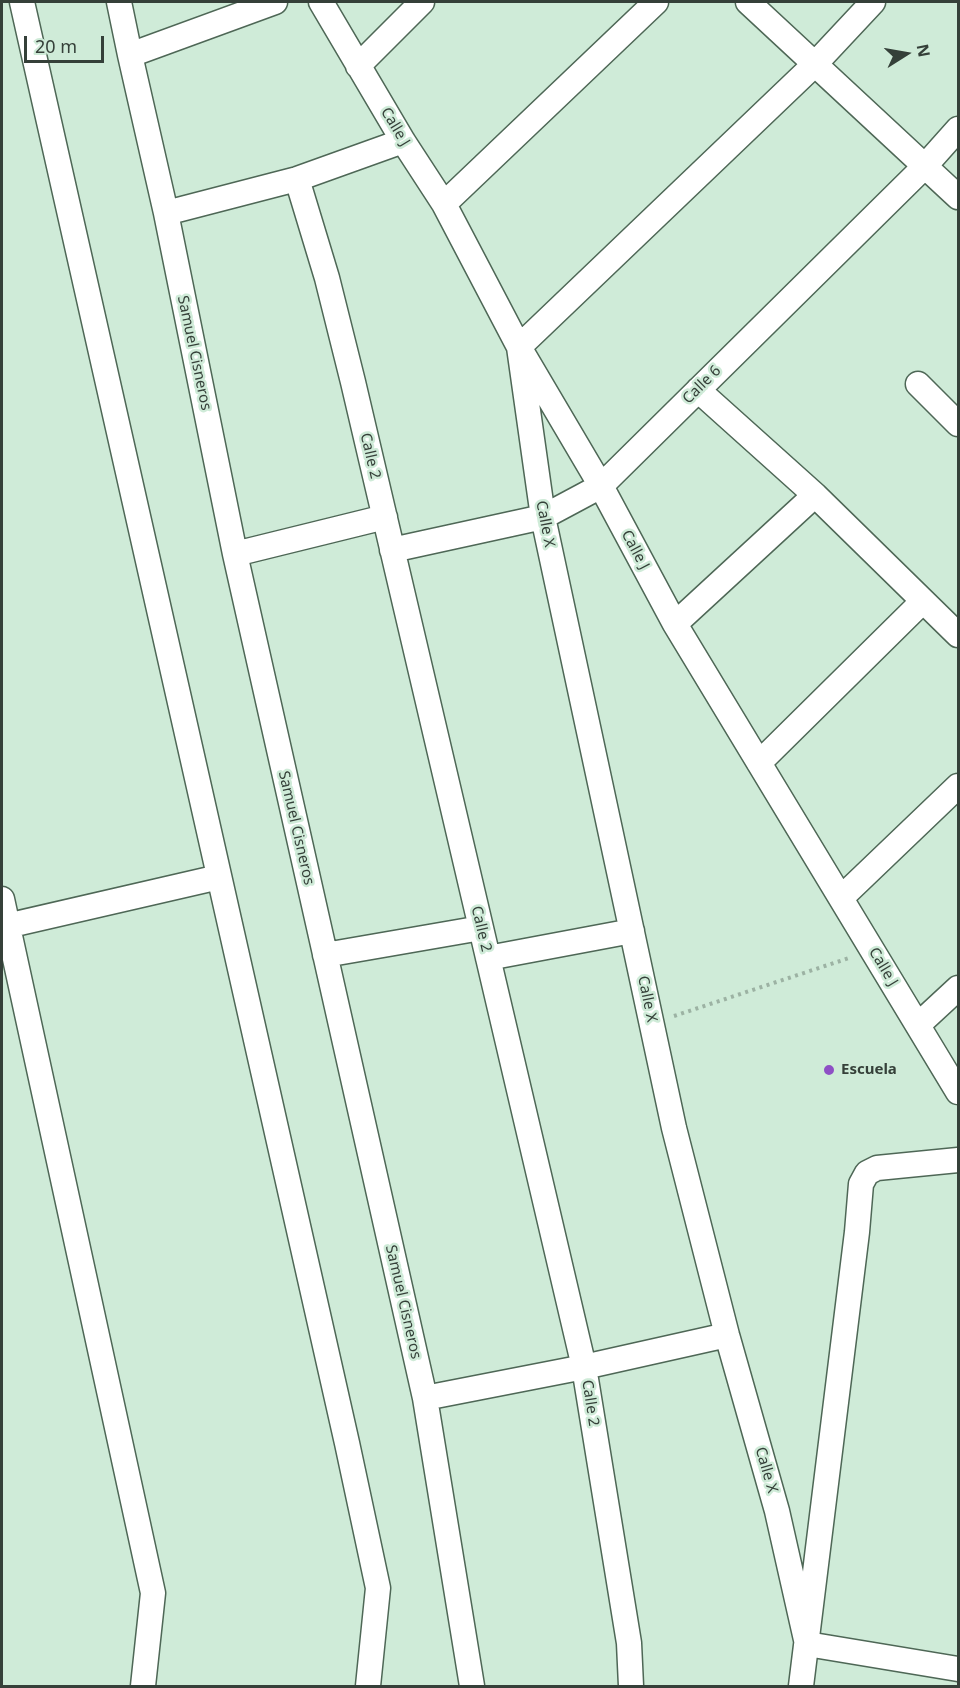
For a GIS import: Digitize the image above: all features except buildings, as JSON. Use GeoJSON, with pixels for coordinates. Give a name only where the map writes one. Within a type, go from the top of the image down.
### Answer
{"type":"FeatureCollection","features":[{"type":"Feature","properties":{"kind":"street"},"geometry":{"type":"LineString","coordinates":[[22,2],[378,1588],[368,1686]]}},
{"type":"Feature","properties":{"kind":"street","name":"Samuel Cisneros"},"geometry":{"type":"LineString","coordinates":[[118,2],[166,213],[235,554],[425,1398],[472,1686]]}},
{"type":"Feature","properties":{"kind":"street"},"geometry":{"type":"LineString","coordinates":[[130,55],[275,2]]}},
{"type":"Feature","properties":{"kind":"street","name":"Calle J"},"geometry":{"type":"LineString","coordinates":[[321,2],[403,141],[444,204],[519,347],[601,486],[675,624],[958,1092]]}},
{"type":"Feature","properties":{"kind":"street"},"geometry":{"type":"LineString","coordinates":[[358,66],[422,2]]}},
{"type":"Feature","properties":{"kind":"street"},"geometry":{"type":"LineString","coordinates":[[444,204],[656,2]]}},
{"type":"Feature","properties":{"kind":"street"},"geometry":{"type":"LineString","coordinates":[[748,2],[958,197]]}},
{"type":"Feature","properties":{"kind":"street"},"geometry":{"type":"LineString","coordinates":[[519,347],[815,64],[873,2]]}},
{"type":"Feature","properties":{"kind":"street","name":"Calle 6"},"geometry":{"type":"LineString","coordinates":[[392,550],[543,517],[601,486],[925,166],[958,129]]}},
{"type":"Feature","properties":{"kind":"street"},"geometry":{"type":"LineString","coordinates":[[166,213],[297,179],[403,141]]}},
{"type":"Feature","properties":{"kind":"street","name":"Calle 2"},"geometry":{"type":"LineString","coordinates":[[297,179],[327,278],[385,517],[584,1367],[629,1643],[631,1686]]}},
{"type":"Feature","properties":{"kind":"street","name":"Calle X"},"geometry":{"type":"LineString","coordinates":[[519,347],[543,517],[674,1128],[727,1335],[777,1511],[807,1644]]}},
{"type":"Feature","properties":{"kind":"street"},"geometry":{"type":"LineString","coordinates":[[918,384],[958,424]]}},
{"type":"Feature","properties":{"kind":"street"},"geometry":{"type":"LineString","coordinates":[[698,390],[815,495],[958,635]]}},
{"type":"Feature","properties":{"kind":"street"},"geometry":{"type":"LineString","coordinates":[[675,624],[815,495]]}},
{"type":"Feature","properties":{"kind":"street"},"geometry":{"type":"LineString","coordinates":[[235,554],[385,517]]}},
{"type":"Feature","properties":{"kind":"street"},"geometry":{"type":"LineString","coordinates":[[759,763],[923,601]]}},
{"type":"Feature","properties":{"kind":"street"},"geometry":{"type":"LineString","coordinates":[[841,898],[958,786]]}},
{"type":"Feature","properties":{"kind":"street"},"geometry":{"type":"LineString","coordinates":[[5,927],[219,877]]}},
{"type":"Feature","properties":{"kind":"street"},"geometry":{"type":"LineString","coordinates":[[2,899],[5,927],[153,1593],[142,1686]]}},
{"type":"Feature","properties":{"kind":"street"},"geometry":{"type":"LineString","coordinates":[[325,955],[481,927]]}},
{"type":"Feature","properties":{"kind":"street"},"geometry":{"type":"LineString","coordinates":[[488,958],[632,931]]}},
{"type":"Feature","properties":{"kind":"street"},"geometry":{"type":"LineString","coordinates":[[918,1025],[958,988]]}},
{"type":"Feature","properties":{"kind":"street"},"geometry":{"type":"LineString","coordinates":[[801,1686],[861,1184],[867,1173],[877,1168],[958,1160]]}},
{"type":"Feature","properties":{"kind":"street"},"geometry":{"type":"LineString","coordinates":[[425,1398],[584,1367],[727,1335]]}},
{"type":"Feature","properties":{"kind":"street"},"geometry":{"type":"LineString","coordinates":[[807,1644],[958,1669]]}},
{"type":"Feature","properties":{"kind":"path"},"geometry":{"type":"LineString","coordinates":[[652,1023],[872,950]]}},
{"type":"Feature","properties":{"kind":"place","name":"Escuela"},"geometry":{"type":"Point","coordinates":[829,1070]}}]}
